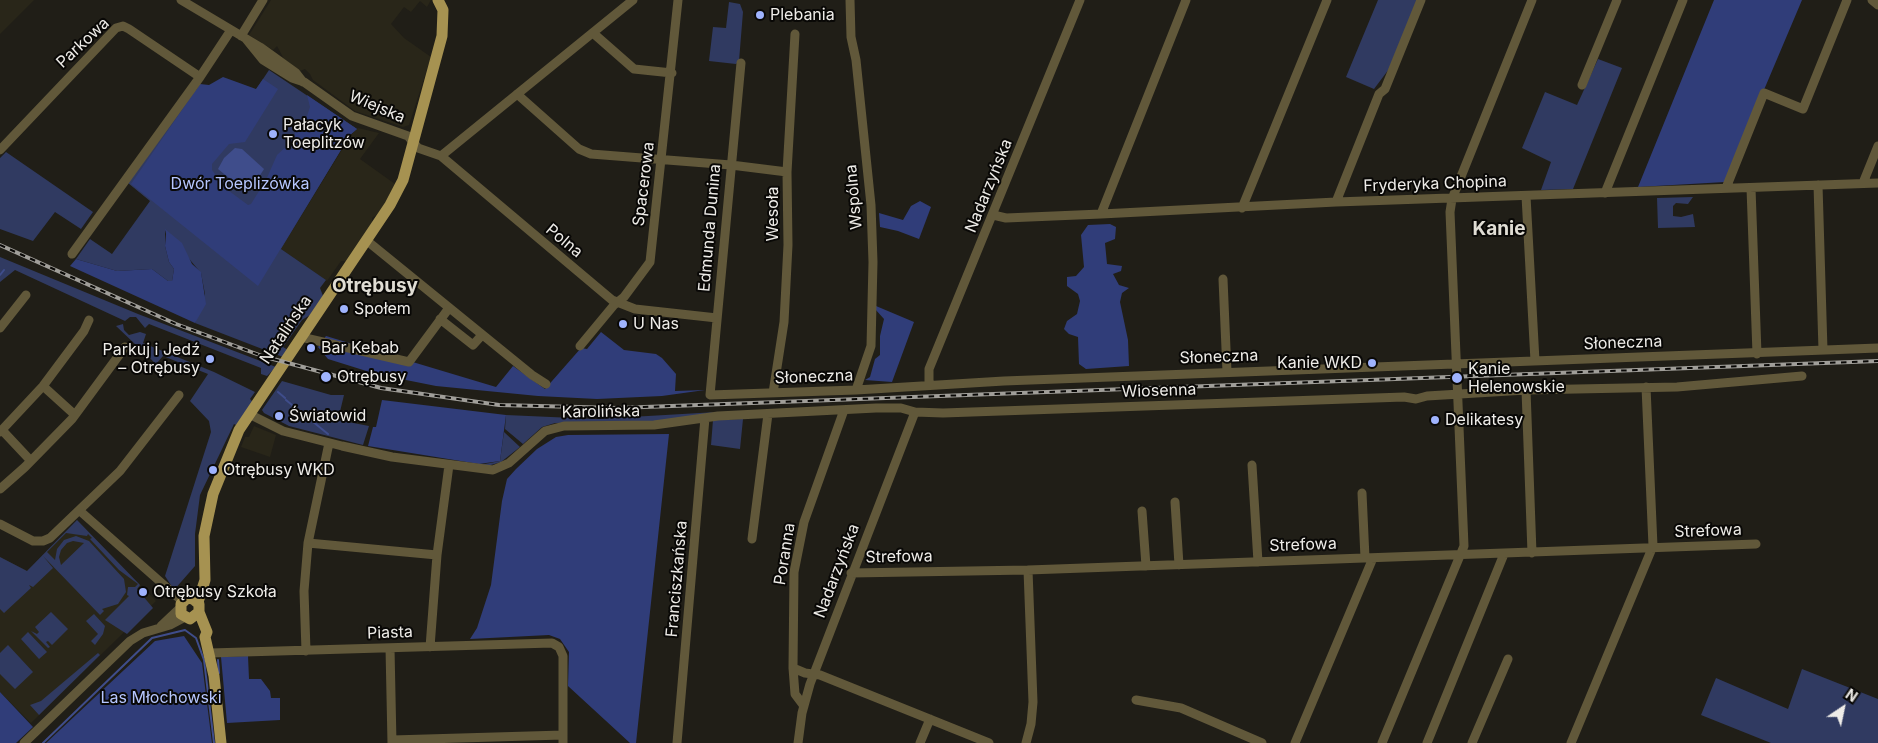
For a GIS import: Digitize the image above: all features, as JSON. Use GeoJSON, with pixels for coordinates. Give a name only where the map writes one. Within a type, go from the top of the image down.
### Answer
{"type":"FeatureCollection","features":[{"type":"Feature","properties":{"kind":"main road","name":"Natalińska"},"geometry":{"type":"LineString","coordinates":[[189,608],[205,580],[203,570],[204,536],[213,494],[239,430],[399,189],[442,36],[442,10],[438,0]]}},
{"type":"Feature","properties":{"kind":"main road"},"geometry":{"type":"LineString","coordinates":[[189,608],[206,632],[205,637],[210,653],[221,743]]}},
{"type":"Feature","properties":{"kind":"street","name":"Wiejska"},"geometry":{"type":"LineString","coordinates":[[182,0],[260,47],[296,73],[304,82],[352,116],[408,136],[413,142]]}},
{"type":"Feature","properties":{"kind":"street"},"geometry":{"type":"LineString","coordinates":[[243,38],[264,0]]}},
{"type":"Feature","properties":{"kind":"street","name":"Spacerowa"},"geometry":{"type":"LineString","coordinates":[[580,346],[618,303],[650,262],[663,159],[678,0]]}},
{"type":"Feature","properties":{"kind":"street","name":"Wspólna"},"geometry":{"type":"LineString","coordinates":[[850,0],[851,37],[856,60],[871,205],[873,262],[871,346],[856,390]]}},
{"type":"Feature","properties":{"kind":"street","name":"Nadarzyńska"},"geometry":{"type":"LineString","coordinates":[[929,384],[929,369],[1080,0]]}},
{"type":"Feature","properties":{"kind":"street"},"geometry":{"type":"LineString","coordinates":[[1101,214],[1186,0]]}},
{"type":"Feature","properties":{"kind":"street"},"geometry":{"type":"LineString","coordinates":[[1242,208],[1327,0]]}},
{"type":"Feature","properties":{"kind":"street"},"geometry":{"type":"LineString","coordinates":[[1336,202],[1378,94],[1385,89],[1421,0]]}},
{"type":"Feature","properties":{"kind":"street"},"geometry":{"type":"LineString","coordinates":[[1382,743],[1464,546],[1450,212],[1452,199],[1532,0]]}},
{"type":"Feature","properties":{"kind":"street"},"geometry":{"type":"LineString","coordinates":[[1582,85],[1617,0]]}},
{"type":"Feature","properties":{"kind":"street"},"geometry":{"type":"LineString","coordinates":[[1606,194],[1683,0]]}},
{"type":"Feature","properties":{"kind":"street"},"geometry":{"type":"LineString","coordinates":[[1726,188],[1764,93],[1802,109],[1848,0]]}},
{"type":"Feature","properties":{"kind":"street"},"geometry":{"type":"LineString","coordinates":[[1872,0],[1878,5]]}},
{"type":"Feature","properties":{"kind":"street"},"geometry":{"type":"LineString","coordinates":[[441,156],[630,1]]}},
{"type":"Feature","properties":{"kind":"street","name":"Parkowa"},"geometry":{"type":"LineString","coordinates":[[0,150],[113,30],[120,27],[128,29],[200,77]]}},
{"type":"Feature","properties":{"kind":"street"},"geometry":{"type":"LineString","coordinates":[[72,254],[200,77],[231,30]]}},
{"type":"Feature","properties":{"kind":"street"},"geometry":{"type":"LineString","coordinates":[[593,33],[634,69],[672,73]]}},
{"type":"Feature","properties":{"kind":"street","name":"Wesoła"},"geometry":{"type":"LineString","coordinates":[[773,393],[784,322],[788,245],[787,172],[795,34]]}},
{"type":"Feature","properties":{"kind":"street","name":"Edmunda Dunina"},"geometry":{"type":"LineString","coordinates":[[710,395],[741,63]]}},
{"type":"Feature","properties":{"kind":"street"},"geometry":{"type":"LineString","coordinates":[[517,94],[579,149],[591,154],[731,165],[787,172]]}},
{"type":"Feature","properties":{"kind":"street","name":"Polna"},"geometry":{"type":"LineString","coordinates":[[413,142],[421,150],[441,156],[618,303],[635,309],[717,318]]}},
{"type":"Feature","properties":{"kind":"street"},"geometry":{"type":"LineString","coordinates":[[1863,183],[1878,146]]}},
{"type":"Feature","properties":{"kind":"street","name":"Fryderyka Chopina"},"geometry":{"type":"LineString","coordinates":[[993,215],[1006,218],[1336,202],[1878,183]]}},
{"type":"Feature","properties":{"kind":"street"},"geometry":{"type":"LineString","coordinates":[[1818,184],[1824,350]]}},
{"type":"Feature","properties":{"kind":"street"},"geometry":{"type":"LineString","coordinates":[[1751,188],[1757,354]]}},
{"type":"Feature","properties":{"kind":"street"},"geometry":{"type":"LineString","coordinates":[[1526,196],[1534,361]]}},
{"type":"Feature","properties":{"kind":"street"},"geometry":{"type":"LineString","coordinates":[[366,240],[448,308],[546,384]]}},
{"type":"Feature","properties":{"kind":"street"},"geometry":{"type":"LineString","coordinates":[[1223,279],[1227,372]]}},
{"type":"Feature","properties":{"kind":"street"},"geometry":{"type":"LineString","coordinates":[[0,328],[26,295]]}},
{"type":"Feature","properties":{"kind":"street"},"geometry":{"type":"LineString","coordinates":[[301,337],[409,362],[448,308]]}},
{"type":"Feature","properties":{"kind":"street"},"geometry":{"type":"LineString","coordinates":[[440,319],[473,345],[482,335]]}},
{"type":"Feature","properties":{"kind":"street"},"geometry":{"type":"LineString","coordinates":[[31,461],[1,431],[43,386],[84,331],[89,320]]}},
{"type":"Feature","properties":{"kind":"street"},"geometry":{"type":"LineString","coordinates":[[0,489],[31,461],[75,415],[125,347]]}},
{"type":"Feature","properties":{"kind":"street","name":"Słoneczna"},"geometry":{"type":"LineString","coordinates":[[710,395],[1227,372],[1757,354],[1878,348]]}},
{"type":"Feature","properties":{"kind":"street","name":"Wiosenna"},"geometry":{"type":"LineString","coordinates":[[915,412],[943,413],[1404,397],[1414,393],[1427,396],[1457,395],[1526,390],[1646,387],[1754,381],[1802,376]]}},
{"type":"Feature","properties":{"kind":"street"},"geometry":{"type":"LineString","coordinates":[[43,386],[75,415]]}},
{"type":"Feature","properties":{"kind":"street"},"geometry":{"type":"LineString","coordinates":[[1571,743],[1652,548],[1646,387]]}},
{"type":"Feature","properties":{"kind":"street"},"geometry":{"type":"LineString","coordinates":[[1526,390],[1532,553]]}},
{"type":"Feature","properties":{"kind":"street"},"geometry":{"type":"LineString","coordinates":[[0,524],[30,540],[43,541],[50,538],[120,471],[179,395]]}},
{"type":"Feature","properties":{"kind":"street","name":"Karolińska"},"geometry":{"type":"LineString","coordinates":[[249,414],[283,431],[329,443],[449,465],[499,469],[512,461],[540,435],[556,427],[654,426],[705,418],[844,410],[901,408],[915,412]]}},
{"type":"Feature","properties":{"kind":"street","name":"Poranna"},"geometry":{"type":"LineString","coordinates":[[804,706],[795,694],[793,668],[794,572],[803,529],[844,410]]}},
{"type":"Feature","properties":{"kind":"street","name":"Nadarzyńska"},"geometry":{"type":"LineString","coordinates":[[798,743],[804,706],[814,673],[851,573],[915,412]]}},
{"type":"Feature","properties":{"kind":"street"},"geometry":{"type":"LineString","coordinates":[[752,539],[768,414]]}},
{"type":"Feature","properties":{"kind":"street","name":"Franciszkańska"},"geometry":{"type":"LineString","coordinates":[[677,743],[705,418]]}},
{"type":"Feature","properties":{"kind":"street"},"geometry":{"type":"LineString","coordinates":[[306,650],[304,591],[308,543],[329,443]]}},
{"type":"Feature","properties":{"kind":"street"},"geometry":{"type":"LineString","coordinates":[[430,647],[437,555],[449,465]]}},
{"type":"Feature","properties":{"kind":"street"},"geometry":{"type":"LineString","coordinates":[[1252,466],[1258,562]]}},
{"type":"Feature","properties":{"kind":"street"},"geometry":{"type":"LineString","coordinates":[[1295,743],[1369,558],[1362,493]]}},
{"type":"Feature","properties":{"kind":"street"},"geometry":{"type":"LineString","coordinates":[[1175,502],[1179,565]]}},
{"type":"Feature","properties":{"kind":"street"},"geometry":{"type":"LineString","coordinates":[[24,743],[130,641],[140,634],[161,626],[170,625],[189,608],[80,511]]}},
{"type":"Feature","properties":{"kind":"street"},"geometry":{"type":"LineString","coordinates":[[1142,511],[1146,566]]}},
{"type":"Feature","properties":{"kind":"street"},"geometry":{"type":"LineString","coordinates":[[308,543],[437,555]]}},
{"type":"Feature","properties":{"kind":"street","name":"Strefowa"},"geometry":{"type":"LineString","coordinates":[[851,573],[1028,570],[1756,544]]}},
{"type":"Feature","properties":{"kind":"street"},"geometry":{"type":"LineString","coordinates":[[1427,743],[1504,554]]}},
{"type":"Feature","properties":{"kind":"street"},"geometry":{"type":"LineString","coordinates":[[1026,743],[1031,724],[1033,702],[1028,570]]}},
{"type":"Feature","properties":{"kind":"street","name":"Piasta"},"geometry":{"type":"LineString","coordinates":[[210,653],[508,645],[547,642],[557,646],[563,656],[563,739]]}},
{"type":"Feature","properties":{"kind":"street"},"geometry":{"type":"LineString","coordinates":[[390,648],[392,741],[563,739]]}},
{"type":"Feature","properties":{"kind":"street"},"geometry":{"type":"LineString","coordinates":[[1472,743],[1508,659]]}},
{"type":"Feature","properties":{"kind":"street"},"geometry":{"type":"LineString","coordinates":[[793,668],[804,673],[814,673],[989,743]]}},
{"type":"Feature","properties":{"kind":"street"},"geometry":{"type":"LineString","coordinates":[[1136,700],[1181,708],[1262,743]]}},
{"type":"Feature","properties":{"kind":"street"},"geometry":{"type":"LineString","coordinates":[[920,743],[930,720]]}},
{"type":"Feature","properties":{"kind":"shaded area"},"geometry":{"type":"Polygon","coordinates":[[[0,0],[34,0],[0,34],[0,0]]]}},
{"type":"Feature","properties":{"kind":"shaded area"},"geometry":{"type":"Polygon","coordinates":[[[271,0],[431,0],[427,7],[420,1],[411,12],[404,7],[391,24],[404,38],[431,57],[409,125],[403,127],[355,111],[313,80],[305,69],[300,71],[284,59],[277,46],[273,50],[249,35],[271,0]]]}},
{"type":"Feature","properties":{"kind":"shaded area"},"geometry":{"type":"Polygon","coordinates":[[[358,128],[379,133],[360,159],[395,184],[387,201],[378,214],[372,218],[372,223],[347,261],[341,261],[327,281],[281,249],[351,135],[358,128]]]}},
{"type":"Feature","properties":{"kind":"shaded area"},"geometry":{"type":"Polygon","coordinates":[[[235,148],[242,149],[264,169],[250,191],[241,188],[218,169],[224,158],[235,148]]]}},
{"type":"Feature","properties":{"kind":"shaded area"},"geometry":{"type":"Polygon","coordinates":[[[254,426],[276,435],[270,457],[241,447],[245,437],[249,437],[254,426]]]}},
{"type":"Feature","properties":{"kind":"shaded area"},"geometry":{"type":"Polygon","coordinates":[[[77,520],[156,601],[31,723],[0,692],[0,557],[27,571],[77,520]]]}},
{"type":"Feature","properties":{"kind":"green space"},"geometry":{"type":"Polygon","coordinates":[[[1378,0],[1417,0],[1389,69],[1374,89],[1346,77],[1378,0]]]}},
{"type":"Feature","properties":{"kind":"green space"},"geometry":{"type":"Polygon","coordinates":[[[1714,0],[1802,0],[1725,182],[1638,187],[1714,0]]]}},
{"type":"Feature","properties":{"kind":"green space"},"geometry":{"type":"Polygon","coordinates":[[[729,2],[740,4],[743,12],[739,61],[736,64],[709,61],[713,27],[726,28],[729,2]]]}},
{"type":"Feature","properties":{"kind":"green space"},"geometry":{"type":"Polygon","coordinates":[[[1598,59],[1622,68],[1573,189],[1541,190],[1551,162],[1522,148],[1545,92],[1577,105],[1598,59]]]}},
{"type":"Feature","properties":{"kind":"green space","name":"Dwór Toeplizówka"},"geometry":{"type":"Polygon","coordinates":[[[269,70],[357,129],[350,135],[281,249],[326,280],[320,288],[323,296],[310,315],[302,320],[283,347],[288,350],[283,357],[195,323],[205,294],[201,273],[165,230],[165,246],[169,262],[174,269],[172,281],[168,281],[152,269],[117,271],[76,259],[90,239],[112,254],[150,201],[128,183],[195,90],[247,103],[269,70]]]}},
{"type":"Feature","properties":{"kind":"green space","name":"Dwór Toeplizówka"},"geometry":{"type":"Polygon","coordinates":[[[223,77],[256,89],[263,79],[278,89],[245,142],[229,144],[212,164],[212,170],[225,188],[248,205],[251,204],[266,180],[277,155],[290,143],[290,149],[295,149],[295,123],[307,116],[310,107],[307,95],[357,129],[350,135],[258,286],[131,184],[200,84],[209,85],[223,77]]]}},
{"type":"Feature","properties":{"kind":"green space"},"geometry":{"type":"Polygon","coordinates":[[[6,152],[93,212],[81,229],[55,212],[33,241],[0,229],[0,158],[6,152]]]}},
{"type":"Feature","properties":{"kind":"green space"},"geometry":{"type":"Polygon","coordinates":[[[1693,197],[1688,204],[1676,203],[1673,206],[1673,216],[1681,217],[1693,214],[1695,227],[1658,228],[1657,198],[1693,197]]]}},
{"type":"Feature","properties":{"kind":"green space"},"geometry":{"type":"Polygon","coordinates":[[[920,201],[931,207],[919,239],[880,227],[879,213],[903,220],[911,206],[920,201]]]}},
{"type":"Feature","properties":{"kind":"green space"},"geometry":{"type":"Polygon","coordinates":[[[1110,224],[1116,227],[1115,239],[1105,243],[1107,264],[1122,266],[1121,271],[1113,274],[1119,285],[1129,288],[1122,293],[1120,302],[1128,340],[1129,366],[1086,369],[1079,364],[1078,337],[1069,334],[1064,329],[1067,321],[1077,314],[1080,301],[1078,294],[1067,286],[1067,277],[1076,276],[1084,267],[1081,235],[1088,225],[1110,224]]]}},
{"type":"Feature","properties":{"kind":"green space"},"geometry":{"type":"Polygon","coordinates":[[[165,229],[182,243],[192,264],[201,272],[206,304],[195,323],[70,266],[76,259],[117,271],[152,269],[168,281],[172,281],[174,269],[169,262],[165,246],[165,229]]]}},
{"type":"Feature","properties":{"kind":"green space"},"geometry":{"type":"Polygon","coordinates":[[[0,257],[138,314],[276,367],[267,376],[261,374],[261,368],[149,324],[145,328],[136,317],[130,317],[125,321],[15,270],[0,282],[0,257]]]}},
{"type":"Feature","properties":{"kind":"green space"},"geometry":{"type":"Polygon","coordinates":[[[876,306],[914,322],[892,382],[865,380],[870,377],[875,359],[880,355],[880,336],[884,319],[875,309],[876,306]]]}},
{"type":"Feature","properties":{"kind":"green space"},"geometry":{"type":"Polygon","coordinates":[[[123,324],[124,330],[129,335],[140,332],[146,334],[143,343],[214,372],[255,392],[250,399],[253,402],[236,425],[234,424],[200,495],[195,534],[195,566],[174,590],[165,576],[211,432],[209,421],[190,401],[208,374],[163,356],[156,364],[116,326],[123,324]]]}},
{"type":"Feature","properties":{"kind":"green space"},"geometry":{"type":"Polygon","coordinates":[[[601,332],[624,350],[656,354],[662,358],[676,374],[675,391],[705,390],[662,396],[597,399],[538,396],[436,386],[376,374],[328,359],[318,347],[326,336],[496,387],[513,366],[545,389],[581,348],[587,349],[601,332]]]}},
{"type":"Feature","properties":{"kind":"green space"},"geometry":{"type":"Polygon","coordinates":[[[282,381],[331,395],[344,395],[338,420],[369,426],[363,445],[289,426],[264,413],[262,410],[282,381]]]}},
{"type":"Feature","properties":{"kind":"green space"},"geometry":{"type":"Polygon","coordinates":[[[382,400],[506,415],[500,461],[479,464],[368,446],[373,427],[376,427],[382,400]]]}},
{"type":"Feature","properties":{"kind":"green space"},"geometry":{"type":"Polygon","coordinates":[[[717,412],[657,422],[555,423],[542,427],[523,444],[505,429],[506,415],[596,419],[717,412]]]}},
{"type":"Feature","properties":{"kind":"green space"},"geometry":{"type":"Polygon","coordinates":[[[743,419],[740,449],[711,445],[713,420],[743,419]]]}},
{"type":"Feature","properties":{"kind":"green space"},"geometry":{"type":"Polygon","coordinates":[[[504,432],[520,447],[501,462],[491,465],[480,465],[500,461],[504,432]]]}},
{"type":"Feature","properties":{"kind":"green space"},"geometry":{"type":"Polygon","coordinates":[[[669,434],[636,743],[630,743],[568,686],[569,652],[560,639],[549,635],[470,639],[477,628],[491,585],[502,501],[507,479],[516,469],[537,449],[556,437],[568,435],[669,434]]]}},
{"type":"Feature","properties":{"kind":"green space"},"geometry":{"type":"Polygon","coordinates":[[[77,520],[140,585],[137,589],[153,608],[127,634],[105,620],[129,596],[127,595],[128,587],[135,587],[138,584],[119,570],[90,539],[92,538],[88,534],[87,536],[66,533],[47,552],[55,560],[57,549],[64,540],[76,536],[89,541],[124,579],[126,592],[118,604],[102,609],[104,611],[100,615],[43,556],[53,568],[33,587],[29,585],[31,588],[4,613],[0,609],[0,557],[27,571],[77,520]],[[73,541],[67,543],[61,550],[59,557],[61,565],[84,543],[73,541]]]}},
{"type":"Feature","properties":{"kind":"green space"},"geometry":{"type":"Polygon","coordinates":[[[51,612],[68,629],[52,645],[48,641],[46,642],[50,647],[48,648],[31,631],[37,634],[39,632],[35,627],[51,612]]]}},
{"type":"Feature","properties":{"kind":"green space"},"geometry":{"type":"Polygon","coordinates":[[[94,614],[105,626],[103,634],[95,645],[91,641],[98,634],[86,621],[94,614]]]}},
{"type":"Feature","properties":{"kind":"green space"},"geometry":{"type":"Polygon","coordinates":[[[28,632],[47,652],[39,659],[21,639],[28,632]]]}},
{"type":"Feature","properties":{"kind":"green space","name":"Las Młochowski"},"geometry":{"type":"Polygon","coordinates":[[[184,636],[202,663],[212,743],[46,743],[155,641],[184,636]]]}},
{"type":"Feature","properties":{"kind":"green space"},"geometry":{"type":"Polygon","coordinates":[[[8,645],[33,672],[15,689],[0,674],[0,653],[8,645]]]}},
{"type":"Feature","properties":{"kind":"green space"},"geometry":{"type":"Polygon","coordinates":[[[98,653],[100,655],[39,715],[30,705],[41,701],[98,653]]]}},
{"type":"Feature","properties":{"kind":"green space"},"geometry":{"type":"Polygon","coordinates":[[[248,656],[249,679],[261,679],[270,691],[271,698],[280,698],[280,720],[227,723],[221,657],[248,656]]]}},
{"type":"Feature","properties":{"kind":"green space"},"geometry":{"type":"Polygon","coordinates":[[[1802,669],[1878,699],[1878,743],[1771,743],[1701,715],[1716,678],[1788,709],[1802,669]]]}},
{"type":"Feature","properties":{"kind":"green space"},"geometry":{"type":"Polygon","coordinates":[[[0,692],[33,727],[16,743],[0,743],[0,692]]]}},
{"type":"Feature","properties":{"kind":"waterway"},"geometry":{"type":"LineString","coordinates":[[0,275],[4,270]]}},
{"type":"Feature","properties":{"kind":"waterway"},"geometry":{"type":"LineString","coordinates":[[278,392],[285,398]]}},
{"type":"Feature","properties":{"kind":"waterway"},"geometry":{"type":"LineString","coordinates":[[286,400],[309,419]]}},
{"type":"Feature","properties":{"kind":"waterway"},"geometry":{"type":"LineString","coordinates":[[312,421],[328,434]]}},
{"type":"Feature","properties":{"kind":"waterway"},"geometry":{"type":"LineString","coordinates":[[43,743],[152,638],[185,630],[196,638],[204,660],[214,743]]}},
{"type":"Feature","properties":{"kind":"waterway"},"geometry":{"type":"LineString","coordinates":[[218,660],[219,673]]}},
{"type":"Feature","properties":{"kind":"railway"},"geometry":{"type":"LineString","coordinates":[[0,245],[176,324],[262,356],[381,388],[499,405],[618,408],[1878,361]]}},
{"type":"Feature","properties":{"kind":"place","name":"Plebania"},"geometry":{"type":"Point","coordinates":[760,15]}},
{"type":"Feature","properties":{"kind":"place","name":"Pałacyk Toeplitzów"},"geometry":{"type":"Point","coordinates":[273,134]}},
{"type":"Feature","properties":{"kind":"place","name":"Społem"},"geometry":{"type":"Point","coordinates":[344,309]}},
{"type":"Feature","properties":{"kind":"place","name":"U Nas"},"geometry":{"type":"Point","coordinates":[623,324]}},
{"type":"Feature","properties":{"kind":"place","name":"Bar Kebab"},"geometry":{"type":"Point","coordinates":[311,348]}},
{"type":"Feature","properties":{"kind":"place","name":"Parkuj i Jedź – Otrębusy"},"geometry":{"type":"Point","coordinates":[210,359]}},
{"type":"Feature","properties":{"kind":"place","name":"Kanie WKD"},"geometry":{"type":"Point","coordinates":[1372,363]}},
{"type":"Feature","properties":{"kind":"place","name":"Otrębusy"},"geometry":{"type":"Point","coordinates":[326,377]}},
{"type":"Feature","properties":{"kind":"place","name":"Kanie Helenowskie"},"geometry":{"type":"Point","coordinates":[1457,378]}},
{"type":"Feature","properties":{"kind":"place","name":"Światowid"},"geometry":{"type":"Point","coordinates":[279,416]}},
{"type":"Feature","properties":{"kind":"place","name":"Delikatesy"},"geometry":{"type":"Point","coordinates":[1435,420]}},
{"type":"Feature","properties":{"kind":"place","name":"Otrębusy WKD"},"geometry":{"type":"Point","coordinates":[213,470]}},
{"type":"Feature","properties":{"kind":"place","name":"Otrębusy Szkoła"},"geometry":{"type":"Point","coordinates":[143,592]}},
{"type":"Feature","properties":{"kind":"district","name":"Kanie"},"geometry":{"type":"Point","coordinates":[1499,229]}},
{"type":"Feature","properties":{"kind":"district","name":"Otrębusy"},"geometry":{"type":"Point","coordinates":[375,286]}}]}
